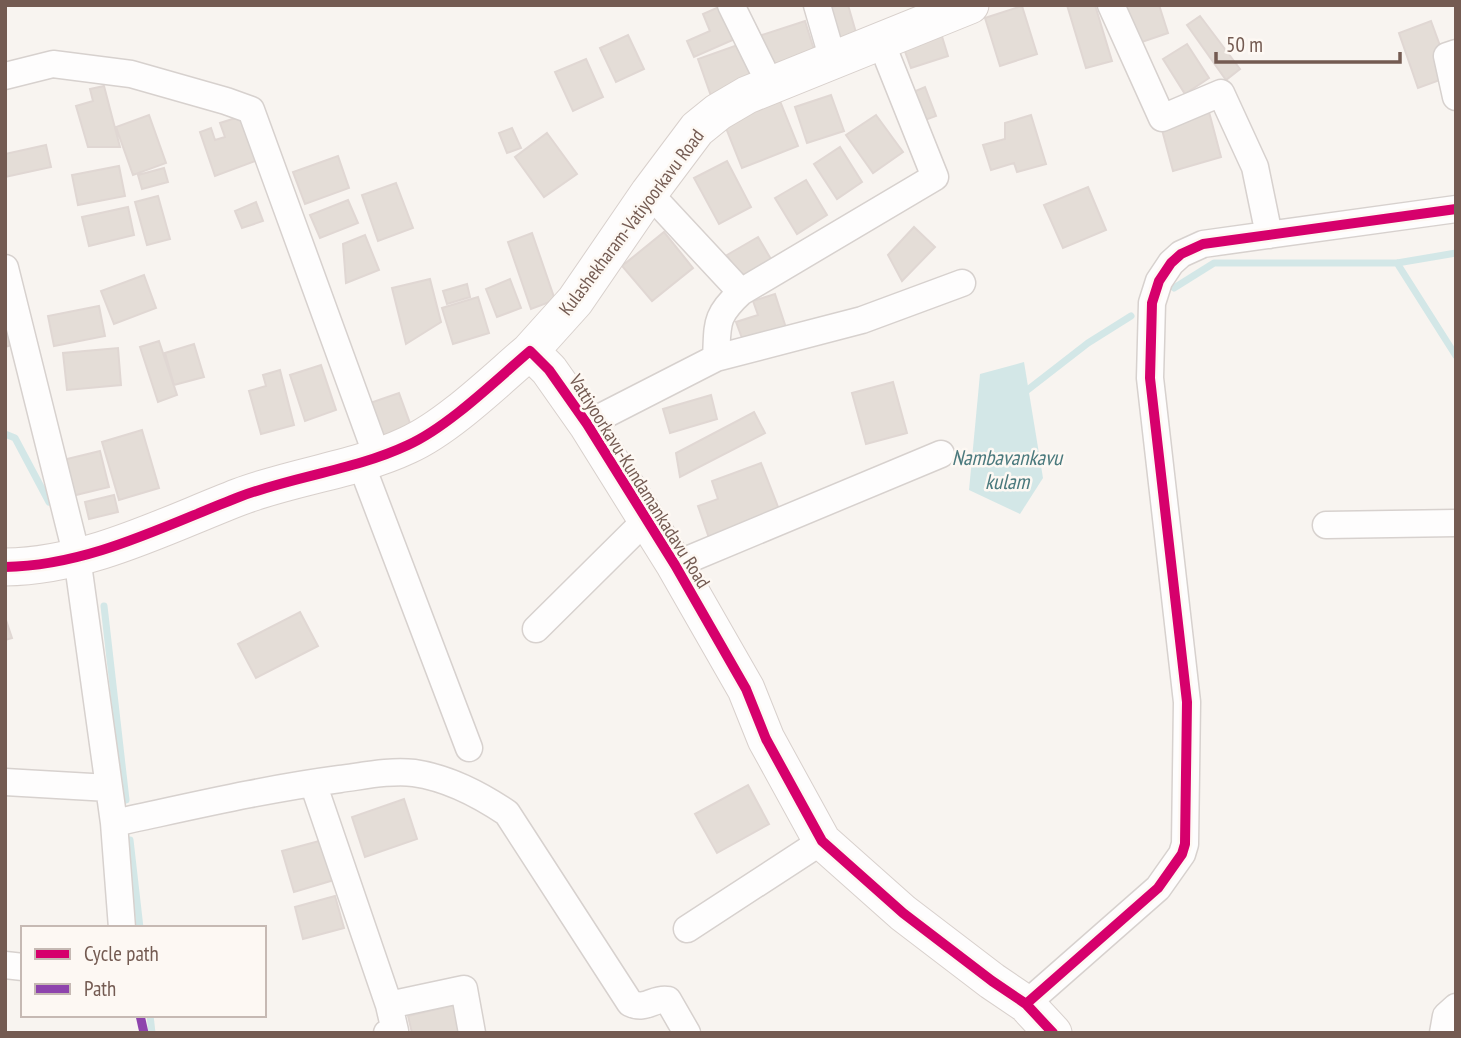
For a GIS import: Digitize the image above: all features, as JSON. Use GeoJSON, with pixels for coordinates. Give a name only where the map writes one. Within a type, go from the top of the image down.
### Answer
{"type":"FeatureCollection","features":[{"type":"Feature","properties":{"kind":"street"},"geometry":{"type":"LineString","coordinates":[[731,5],[771,86]]}},
{"type":"Feature","properties":{"kind":"street"},"geometry":{"type":"LineString","coordinates":[[817,5],[833,60]]}},
{"type":"Feature","properties":{"kind":"street","name":"Kulashekharam-Vatiyoorkavu Road"},"geometry":{"type":"LineString","coordinates":[[530,351],[575,301],[649,193],[697,129],[718,112],[747,95],[971,5]]}},
{"type":"Feature","properties":{"kind":"street"},"geometry":{"type":"LineString","coordinates":[[1111,5],[1162,118],[1221,93],[1255,167],[1269,235]]}},
{"type":"Feature","properties":{"kind":"street"},"geometry":{"type":"LineString","coordinates":[[716,358],[715,337],[719,319],[727,305],[741,292],[935,177],[881,42]]}},
{"type":"Feature","properties":{"kind":"street"},"geometry":{"type":"LineString","coordinates":[[1456,52],[1447,56],[1456,97]]}},
{"type":"Feature","properties":{"kind":"street"},"geometry":{"type":"LineString","coordinates":[[5,76],[54,64],[131,74],[251,110],[469,748]]}},
{"type":"Feature","properties":{"kind":"street"},"geometry":{"type":"LineString","coordinates":[[649,193],[741,292]]}},
{"type":"Feature","properties":{"kind":"street"},"geometry":{"type":"LineString","coordinates":[[1026,1004],[1158,888],[1182,854],[1185,844],[1187,702],[1150,378],[1152,303],[1159,281],[1181,254],[1203,244],[1456,209]]}},
{"type":"Feature","properties":{"kind":"street"},"geometry":{"type":"LineString","coordinates":[[5,268],[77,556],[114,823],[122,926]]}},
{"type":"Feature","properties":{"kind":"street"},"geometry":{"type":"LineString","coordinates":[[587,424],[716,358],[862,320],[962,283]]}},
{"type":"Feature","properties":{"kind":"street"},"geometry":{"type":"LineString","coordinates":[[5,567],[20,567],[115,547],[241,496],[409,445],[439,426],[530,351]]}},
{"type":"Feature","properties":{"kind":"street","name":"Vattiyoorkavu-Kundamankadavu Road"},"geometry":{"type":"LineString","coordinates":[[530,351],[549,370],[587,424],[675,565],[747,689],[766,739],[822,841],[903,913],[992,982],[1026,1004],[1053,1033]]}},
{"type":"Feature","properties":{"kind":"street"},"geometry":{"type":"LineString","coordinates":[[675,565],[941,454]]}},
{"type":"Feature","properties":{"kind":"street"},"geometry":{"type":"LineString","coordinates":[[536,629],[647,519]]}},
{"type":"Feature","properties":{"kind":"street"},"geometry":{"type":"LineString","coordinates":[[1326,525],[1456,523]]}},
{"type":"Feature","properties":{"kind":"street"},"geometry":{"type":"LineString","coordinates":[[114,823],[313,783],[412,773],[439,778],[478,793],[507,813],[630,1003],[646,1006],[666,999],[687,1033]]}},
{"type":"Feature","properties":{"kind":"street"},"geometry":{"type":"LineString","coordinates":[[5,782],[109,788]]}},
{"type":"Feature","properties":{"kind":"street"},"geometry":{"type":"LineString","coordinates":[[313,783],[388,1005],[395,1031],[387,1033]]}},
{"type":"Feature","properties":{"kind":"street"},"geometry":{"type":"LineString","coordinates":[[687,929],[822,841]]}},
{"type":"Feature","properties":{"kind":"street"},"geometry":{"type":"LineString","coordinates":[[388,1005],[464,989],[471,1033]]}},
{"type":"Feature","properties":{"kind":"street"},"geometry":{"type":"LineString","coordinates":[[1443,1033],[1446,1016],[1456,1007]]}},
{"type":"Feature","properties":{"kind":"water","name":"Nambavankavu kulam"},"geometry":{"type":"Polygon","coordinates":[[[1024,362],[1043,478],[1020,514],[969,490],[980,374],[1024,362]]]}},
{"type":"Feature","properties":{"kind":"building"},"geometry":{"type":"Polygon","coordinates":[[[848,5],[857,36],[833,43],[823,10],[848,5]]]}},
{"type":"Feature","properties":{"kind":"building"},"geometry":{"type":"Polygon","coordinates":[[[1067,5],[1095,5],[1112,61],[1086,68],[1067,5]]]}},
{"type":"Feature","properties":{"kind":"building"},"geometry":{"type":"Polygon","coordinates":[[[1125,5],[1159,5],[1168,33],[1136,44],[1125,5]]]}},
{"type":"Feature","properties":{"kind":"building"},"geometry":{"type":"Polygon","coordinates":[[[721,6],[735,39],[694,57],[687,41],[710,31],[703,14],[721,6]]]}},
{"type":"Feature","properties":{"kind":"building"},"geometry":{"type":"Polygon","coordinates":[[[1022,6],[1037,54],[1000,66],[985,18],[1022,6]]]}},
{"type":"Feature","properties":{"kind":"building"},"geometry":{"type":"Polygon","coordinates":[[[1200,16],[1240,69],[1226,80],[1187,25],[1200,16]]]}},
{"type":"Feature","properties":{"kind":"building"},"geometry":{"type":"Polygon","coordinates":[[[805,21],[816,56],[766,72],[756,37],[805,21]]]}},
{"type":"Feature","properties":{"kind":"building"},"geometry":{"type":"Polygon","coordinates":[[[1431,21],[1451,76],[1418,88],[1399,33],[1431,21]]]}},
{"type":"Feature","properties":{"kind":"building"},"geometry":{"type":"Polygon","coordinates":[[[940,30],[948,56],[911,68],[902,43],[940,30]]]}},
{"type":"Feature","properties":{"kind":"building"},"geometry":{"type":"Polygon","coordinates":[[[628,35],[644,69],[616,82],[600,48],[628,35]]]}},
{"type":"Feature","properties":{"kind":"building"},"geometry":{"type":"Polygon","coordinates":[[[746,42],[759,78],[711,96],[698,59],[746,42]]]}},
{"type":"Feature","properties":{"kind":"building"},"geometry":{"type":"Polygon","coordinates":[[[1187,44],[1209,78],[1185,94],[1163,59],[1187,44]]]}},
{"type":"Feature","properties":{"kind":"building"},"geometry":{"type":"Polygon","coordinates":[[[586,59],[603,97],[573,111],[555,72],[586,59]]]}},
{"type":"Feature","properties":{"kind":"building"},"geometry":{"type":"Polygon","coordinates":[[[104,86],[120,147],[88,147],[76,106],[93,101],[90,89],[104,86]]]}},
{"type":"Feature","properties":{"kind":"building"},"geometry":{"type":"Polygon","coordinates":[[[925,87],[936,116],[917,123],[906,95],[925,87]]]}},
{"type":"Feature","properties":{"kind":"building"},"geometry":{"type":"Polygon","coordinates":[[[831,95],[844,131],[807,143],[795,107],[831,95]]]}},
{"type":"Feature","properties":{"kind":"building"},"geometry":{"type":"Polygon","coordinates":[[[780,101],[798,146],[742,168],[724,123],[780,101]]]}},
{"type":"Feature","properties":{"kind":"building"},"geometry":{"type":"Polygon","coordinates":[[[1209,112],[1221,157],[1173,171],[1161,126],[1209,112]]]}},
{"type":"Feature","properties":{"kind":"building"},"geometry":{"type":"Polygon","coordinates":[[[149,115],[166,163],[133,175],[116,127],[149,115]]]}},
{"type":"Feature","properties":{"kind":"building"},"geometry":{"type":"Polygon","coordinates":[[[876,115],[903,152],[873,173],[846,135],[876,115]]]}},
{"type":"Feature","properties":{"kind":"building"},"geometry":{"type":"Polygon","coordinates":[[[1031,115],[1046,164],[1017,172],[1014,163],[991,170],[983,145],[1005,139],[1005,123],[1031,115]]]}},
{"type":"Feature","properties":{"kind":"building"},"geometry":{"type":"Polygon","coordinates":[[[242,116],[258,160],[215,176],[200,132],[211,128],[215,140],[225,137],[220,123],[242,116]]]}},
{"type":"Feature","properties":{"kind":"building"},"geometry":{"type":"Polygon","coordinates":[[[512,128],[521,148],[507,153],[499,133],[512,128]]]}},
{"type":"Feature","properties":{"kind":"building"},"geometry":{"type":"Polygon","coordinates":[[[547,133],[577,174],[544,197],[515,157],[547,133]]]}},
{"type":"Feature","properties":{"kind":"building"},"geometry":{"type":"Polygon","coordinates":[[[46,145],[51,167],[5,177],[5,154],[46,145]]]}},
{"type":"Feature","properties":{"kind":"building"},"geometry":{"type":"Polygon","coordinates":[[[840,147],[862,182],[837,199],[814,164],[840,147]]]}},
{"type":"Feature","properties":{"kind":"building"},"geometry":{"type":"Polygon","coordinates":[[[338,156],[349,188],[305,204],[293,172],[338,156]]]}},
{"type":"Feature","properties":{"kind":"building"},"geometry":{"type":"Polygon","coordinates":[[[727,161],[751,207],[719,224],[694,178],[727,161]]]}},
{"type":"Feature","properties":{"kind":"building"},"geometry":{"type":"Polygon","coordinates":[[[119,166],[125,196],[78,205],[72,175],[119,166]]]}},
{"type":"Feature","properties":{"kind":"building"},"geometry":{"type":"Polygon","coordinates":[[[164,168],[168,182],[142,189],[138,175],[164,168]]]}},
{"type":"Feature","properties":{"kind":"building"},"geometry":{"type":"Polygon","coordinates":[[[806,180],[827,215],[797,234],[775,198],[806,180]]]}},
{"type":"Feature","properties":{"kind":"building"},"geometry":{"type":"Polygon","coordinates":[[[396,183],[413,228],[378,241],[362,195],[396,183]]]}},
{"type":"Feature","properties":{"kind":"building"},"geometry":{"type":"Polygon","coordinates":[[[1088,187],[1106,230],[1063,248],[1044,205],[1088,187]]]}},
{"type":"Feature","properties":{"kind":"building"},"geometry":{"type":"Polygon","coordinates":[[[158,196],[170,239],[147,245],[135,202],[158,196]]]}},
{"type":"Feature","properties":{"kind":"building"},"geometry":{"type":"Polygon","coordinates":[[[348,200],[358,223],[320,238],[310,215],[348,200]]]}},
{"type":"Feature","properties":{"kind":"building"},"geometry":{"type":"Polygon","coordinates":[[[256,202],[263,221],[242,228],[235,211],[256,202]]]}},
{"type":"Feature","properties":{"kind":"building"},"geometry":{"type":"Polygon","coordinates":[[[128,207],[134,235],[89,246],[82,217],[128,207]]]}},
{"type":"Feature","properties":{"kind":"building"},"geometry":{"type":"Polygon","coordinates":[[[914,227],[935,247],[902,281],[888,255],[914,227]]]}},
{"type":"Feature","properties":{"kind":"building"},"geometry":{"type":"Polygon","coordinates":[[[664,232],[693,268],[652,301],[622,266],[664,232]]]}},
{"type":"Feature","properties":{"kind":"building"},"geometry":{"type":"Polygon","coordinates":[[[532,233],[555,300],[531,309],[508,242],[532,233]]]}},
{"type":"Feature","properties":{"kind":"building"},"geometry":{"type":"Polygon","coordinates":[[[365,235],[379,270],[346,283],[343,244],[365,235]]]}},
{"type":"Feature","properties":{"kind":"building"},"geometry":{"type":"Polygon","coordinates":[[[758,237],[775,266],[744,284],[727,255],[758,237]]]}},
{"type":"Feature","properties":{"kind":"building"},"geometry":{"type":"Polygon","coordinates":[[[144,275],[156,308],[114,324],[101,291],[144,275]]]}},
{"type":"Feature","properties":{"kind":"building"},"geometry":{"type":"Polygon","coordinates":[[[430,279],[441,322],[406,344],[392,288],[430,279]]]}},
{"type":"Feature","properties":{"kind":"building"},"geometry":{"type":"Polygon","coordinates":[[[510,279],[521,308],[497,317],[486,289],[510,279]]]}},
{"type":"Feature","properties":{"kind":"building"},"geometry":{"type":"Polygon","coordinates":[[[467,284],[470,297],[447,304],[443,291],[467,284]]]}},
{"type":"Feature","properties":{"kind":"building"},"geometry":{"type":"Polygon","coordinates":[[[775,294],[787,331],[745,346],[736,322],[758,315],[753,301],[775,294]]]}},
{"type":"Feature","properties":{"kind":"building"},"geometry":{"type":"Polygon","coordinates":[[[478,297],[489,333],[453,344],[442,308],[478,297]]]}},
{"type":"Feature","properties":{"kind":"building"},"geometry":{"type":"Polygon","coordinates":[[[99,306],[105,336],[54,346],[48,316],[99,306]]]}},
{"type":"Feature","properties":{"kind":"building"},"geometry":{"type":"Polygon","coordinates":[[[5,323],[11,345],[5,347],[5,323]]]}},
{"type":"Feature","properties":{"kind":"building"},"geometry":{"type":"Polygon","coordinates":[[[159,341],[177,395],[158,402],[140,347],[159,341]]]}},
{"type":"Feature","properties":{"kind":"building"},"geometry":{"type":"Polygon","coordinates":[[[194,344],[204,377],[174,385],[165,353],[194,344]]]}},
{"type":"Feature","properties":{"kind":"building"},"geometry":{"type":"Polygon","coordinates":[[[118,348],[121,385],[67,390],[63,353],[118,348]]]}},
{"type":"Feature","properties":{"kind":"building"},"geometry":{"type":"Polygon","coordinates":[[[321,365],[336,410],[305,421],[290,375],[321,365]]]}},
{"type":"Feature","properties":{"kind":"building"},"geometry":{"type":"Polygon","coordinates":[[[280,370],[294,425],[261,434],[249,391],[266,386],[263,375],[280,370]]]}},
{"type":"Feature","properties":{"kind":"building"},"geometry":{"type":"Polygon","coordinates":[[[893,382],[907,433],[866,444],[852,393],[893,382]]]}},
{"type":"Feature","properties":{"kind":"building"},"geometry":{"type":"Polygon","coordinates":[[[399,393],[411,426],[380,437],[367,404],[399,393]]]}},
{"type":"Feature","properties":{"kind":"building"},"geometry":{"type":"Polygon","coordinates":[[[711,395],[717,419],[670,433],[663,409],[711,395]]]}},
{"type":"Feature","properties":{"kind":"building"},"geometry":{"type":"Polygon","coordinates":[[[754,412],[765,433],[680,477],[676,453],[754,412]]]}},
{"type":"Feature","properties":{"kind":"building"},"geometry":{"type":"Polygon","coordinates":[[[142,430],[159,488],[119,500],[102,442],[142,430]]]}},
{"type":"Feature","properties":{"kind":"building"},"geometry":{"type":"Polygon","coordinates":[[[100,451],[109,487],[72,496],[63,460],[100,451]]]}},
{"type":"Feature","properties":{"kind":"building"},"geometry":{"type":"Polygon","coordinates":[[[761,463],[780,512],[709,538],[698,506],[718,499],[712,481],[761,463]]]}},
{"type":"Feature","properties":{"kind":"building"},"geometry":{"type":"Polygon","coordinates":[[[114,495],[118,512],[89,519],[85,502],[114,495]]]}},
{"type":"Feature","properties":{"kind":"building"},"geometry":{"type":"Polygon","coordinates":[[[300,612],[318,646],[256,678],[238,644],[300,612]]]}},
{"type":"Feature","properties":{"kind":"building"},"geometry":{"type":"Polygon","coordinates":[[[5,617],[12,638],[5,640],[5,617]]]}},
{"type":"Feature","properties":{"kind":"building"},"geometry":{"type":"Polygon","coordinates":[[[748,785],[769,824],[717,853],[695,814],[748,785]]]}},
{"type":"Feature","properties":{"kind":"building"},"geometry":{"type":"Polygon","coordinates":[[[404,799],[417,839],[365,857],[352,817],[404,799]]]}},
{"type":"Feature","properties":{"kind":"building"},"geometry":{"type":"Polygon","coordinates":[[[323,840],[334,880],[294,892],[282,851],[323,840]]]}},
{"type":"Feature","properties":{"kind":"building"},"geometry":{"type":"Polygon","coordinates":[[[335,896],[344,928],[303,939],[295,907],[335,896]]]}},
{"type":"Feature","properties":{"kind":"building"},"geometry":{"type":"Polygon","coordinates":[[[454,1005],[460,1033],[412,1033],[408,1016],[454,1005]]]}},
{"type":"Feature","properties":{"kind":"waterway"},"geometry":{"type":"LineString","coordinates":[[1174,288],[1214,263],[1397,263],[1456,253]]}},
{"type":"Feature","properties":{"kind":"waterway"},"geometry":{"type":"LineString","coordinates":[[1397,263],[1456,356]]}},
{"type":"Feature","properties":{"kind":"waterway"},"geometry":{"type":"LineString","coordinates":[[1021,395],[1088,343],[1131,316]]}},
{"type":"Feature","properties":{"kind":"waterway"},"geometry":{"type":"LineString","coordinates":[[5,434],[15,438],[49,502]]}},
{"type":"Feature","properties":{"kind":"waterway"},"geometry":{"type":"LineString","coordinates":[[104,606],[126,800]]}},
{"type":"Feature","properties":{"kind":"waterway"},"geometry":{"type":"LineString","coordinates":[[130,840],[140,926]]}},
{"type":"Feature","properties":{"kind":"waterway"},"geometry":{"type":"LineString","coordinates":[[150,1017],[152,1033]]}},
{"type":"Feature","properties":{"kind":"marked path"},"geometry":{"type":"LineString","coordinates":[[140,1017],[144,1033]]}},
{"type":"Feature","properties":{"kind":"cycle path"},"geometry":{"type":"LineString","coordinates":[[1026,1004],[1158,888],[1182,854],[1185,844],[1187,702],[1150,378],[1152,303],[1159,281],[1181,254],[1203,244],[1456,209]]}},
{"type":"Feature","properties":{"kind":"cycle path"},"geometry":{"type":"LineString","coordinates":[[5,567],[36,565],[96,552],[154,532],[239,497],[388,454],[439,427],[530,351],[549,370],[587,424],[675,565],[746,689],[766,739],[822,841],[903,913],[1026,1004],[1053,1033]]}}]}
